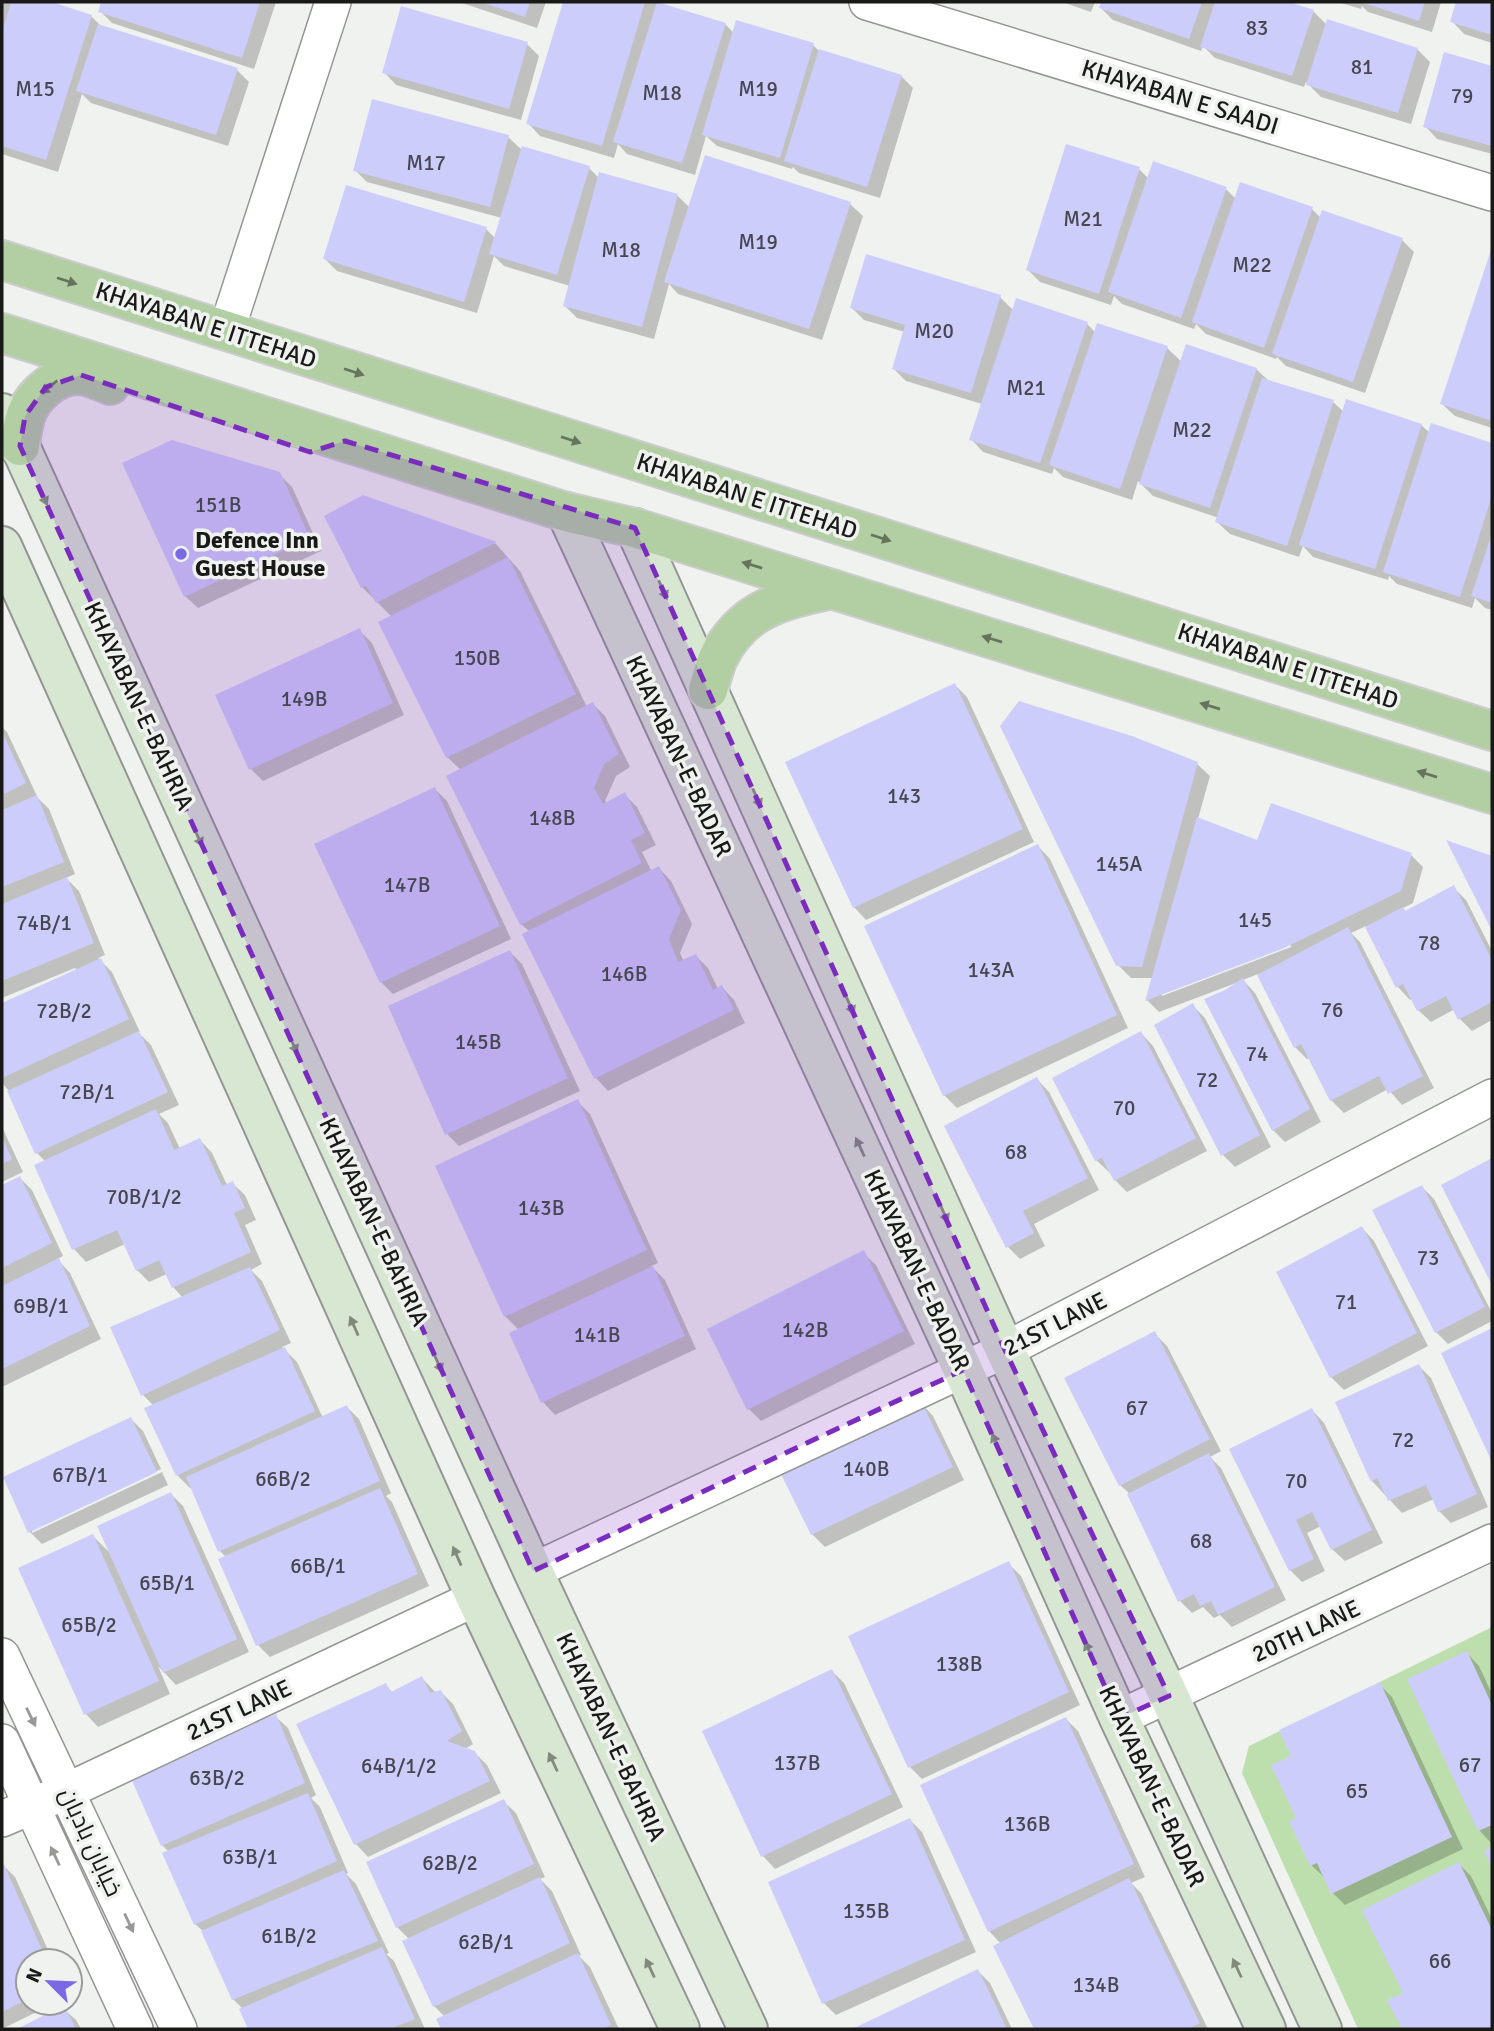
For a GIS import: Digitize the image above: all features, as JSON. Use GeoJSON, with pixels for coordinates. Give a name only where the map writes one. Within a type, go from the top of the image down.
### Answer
{"type":"FeatureCollection","features":[{"type":"Feature","properties":{"kind":"main road","name":"KHAYABAN E ITTEHAD"},"geometry":{"type":"LineString","coordinates":[[7,265],[1492,731]]}},
{"type":"Feature","properties":{"kind":"main road"},"geometry":{"type":"LineString","coordinates":[[2,333],[566,512],[635,528],[1492,794]]}},
{"type":"Feature","properties":{"kind":"main road"},"geometry":{"type":"LineString","coordinates":[[20,446],[25,416],[46,387],[68,376],[81,375],[310,452],[345,441]]}},
{"type":"Feature","properties":{"kind":"main road","name":"KHAYABAN-E-BAHRIA"},"geometry":{"type":"LineString","coordinates":[[2,414],[20,446],[533,1571],[748,2029]]}},
{"type":"Feature","properties":{"kind":"main road","name":"KHAYABAN-E-BADAR"},"geometry":{"type":"LineString","coordinates":[[566,512],[963,1370],[1119,1718],[1266,2029]]}},
{"type":"Feature","properties":{"kind":"main road","name":"KHAYABAN-E-BADAR"},"geometry":{"type":"LineString","coordinates":[[635,528],[1005,1350],[1169,1696],[1322,2029]]}},
{"type":"Feature","properties":{"kind":"main road"},"geometry":{"type":"LineString","coordinates":[[2,546],[477,1598],[680,2029]]}},
{"type":"Feature","properties":{"kind":"main road"},"geometry":{"type":"LineString","coordinates":[[708,690],[718,658],[735,632],[759,611],[791,598],[831,589]]}},
{"type":"Feature","properties":{"kind":"street"},"geometry":{"type":"LineString","coordinates":[[226,332],[333,2]]}},
{"type":"Feature","properties":{"kind":"street","name":"KHAYABAN E SAADI"},"geometry":{"type":"LineString","coordinates":[[867,2],[1492,193]]}},
{"type":"Feature","properties":{"kind":"street","name":"21ST LANE"},"geometry":{"type":"LineString","coordinates":[[533,1571],[1005,1350],[1492,1097]]}},
{"type":"Feature","properties":{"kind":"street","name":"20TH LANE"},"geometry":{"type":"LineString","coordinates":[[1119,1718],[1492,1542]]}},
{"type":"Feature","properties":{"kind":"street","name":"21ST LANE"},"geometry":{"type":"LineString","coordinates":[[17,1812],[477,1598]]}},
{"type":"Feature","properties":{"kind":"street","name":"خیابان بادبان"},"geometry":{"type":"LineString","coordinates":[[2,1656],[179,2029]]}},
{"type":"Feature","properties":{"kind":"street","name":"خیابان بادبان"},"geometry":{"type":"LineString","coordinates":[[2,1742],[17,1812],[135,2029]]}},
{"type":"Feature","properties":{"kind":"highlighted area"},"geometry":{"type":"Polygon","coordinates":[[[81,375],[310,452],[345,441],[635,528],[1005,1350],[1169,1696],[1119,1718],[963,1370],[533,1571],[20,446],[25,416],[46,387],[81,375]]]}},
{"type":"Feature","properties":{"kind":"green space"},"geometry":{"type":"Polygon","coordinates":[[[1492,1627],[1492,2029],[1358,2029],[1242,1773],[1249,1746],[1492,1627]]]}},
{"type":"Feature","properties":{"kind":"building"},"geometry":{"type":"Polygon","coordinates":[[[11,2],[52,2],[92,15],[46,160],[2,146],[2,32],[11,2]]]}},
{"type":"Feature","properties":{"kind":"building"},"geometry":{"type":"Polygon","coordinates":[[[101,2],[260,2],[242,58],[98,12],[101,2]]]}},
{"type":"Feature","properties":{"kind":"building"},"geometry":{"type":"Polygon","coordinates":[[[481,2],[530,2],[525,17],[481,2]]]}},
{"type":"Feature","properties":{"kind":"building"},"geometry":{"type":"Polygon","coordinates":[[[563,2],[645,2],[602,146],[526,124],[563,2]]]}},
{"type":"Feature","properties":{"kind":"building"},"geometry":{"type":"Polygon","coordinates":[[[657,2],[726,23],[682,163],[613,142],[657,2]]]}},
{"type":"Feature","properties":{"kind":"building"},"geometry":{"type":"Polygon","coordinates":[[[1101,2],[1202,2],[1189,39],[1099,8],[1101,2]]]}},
{"type":"Feature","properties":{"kind":"building"},"geometry":{"type":"Polygon","coordinates":[[[1215,2],[1289,2],[1314,10],[1292,76],[1200,47],[1215,2]]]}},
{"type":"Feature","properties":{"kind":"building"},"geometry":{"type":"Polygon","coordinates":[[[1361,2],[1425,2],[1419,21],[1361,2]]]}},
{"type":"Feature","properties":{"kind":"building"},"geometry":{"type":"Polygon","coordinates":[[[1456,2],[1492,2],[1492,35],[1450,22],[1456,2]]]}},
{"type":"Feature","properties":{"kind":"building"},"geometry":{"type":"Polygon","coordinates":[[[401,6],[528,42],[509,109],[382,73],[401,6]]]}},
{"type":"Feature","properties":{"kind":"building"},"geometry":{"type":"Polygon","coordinates":[[[1327,19],[1418,48],[1398,113],[1306,85],[1327,19]]]}},
{"type":"Feature","properties":{"kind":"building"},"geometry":{"type":"Polygon","coordinates":[[[736,20],[814,43],[780,158],[702,135],[736,20]]]}},
{"type":"Feature","properties":{"kind":"building"},"geometry":{"type":"Polygon","coordinates":[[[98,24],[238,68],[216,135],[76,91],[98,24]]]}},
{"type":"Feature","properties":{"kind":"building"},"geometry":{"type":"Polygon","coordinates":[[[819,49],[902,75],[867,187],[784,161],[819,49]]]}},
{"type":"Feature","properties":{"kind":"building"},"geometry":{"type":"Polygon","coordinates":[[[1444,52],[1492,66],[1492,146],[1423,127],[1444,52]]]}},
{"type":"Feature","properties":{"kind":"building"},"geometry":{"type":"Polygon","coordinates":[[[372,99],[509,135],[490,207],[353,171],[372,99]]]}},
{"type":"Feature","properties":{"kind":"building"},"geometry":{"type":"Polygon","coordinates":[[[1066,144],[1140,167],[1099,294],[1026,270],[1066,144]]]}},
{"type":"Feature","properties":{"kind":"building"},"geometry":{"type":"Polygon","coordinates":[[[522,146],[590,166],[557,275],[489,254],[522,146]]]}},
{"type":"Feature","properties":{"kind":"building"},"geometry":{"type":"Polygon","coordinates":[[[705,155],[851,202],[809,329],[664,282],[705,155]]]}},
{"type":"Feature","properties":{"kind":"building"},"geometry":{"type":"Polygon","coordinates":[[[1153,161],[1227,187],[1181,318],[1108,292],[1153,161]]]}},
{"type":"Feature","properties":{"kind":"building"},"geometry":{"type":"Polygon","coordinates":[[[599,172],[678,194],[642,327],[563,306],[599,172]]]}},
{"type":"Feature","properties":{"kind":"building"},"geometry":{"type":"Polygon","coordinates":[[[1240,182],[1313,207],[1264,348],[1192,322],[1240,182]]]}},
{"type":"Feature","properties":{"kind":"building"},"geometry":{"type":"Polygon","coordinates":[[[346,185],[487,227],[464,302],[323,259],[346,185]]]}},
{"type":"Feature","properties":{"kind":"building"},"geometry":{"type":"Polygon","coordinates":[[[1322,210],[1403,238],[1353,382],[1272,354],[1322,210]]]}},
{"type":"Feature","properties":{"kind":"building"},"geometry":{"type":"Polygon","coordinates":[[[1492,247],[1492,421],[1440,404],[1492,247]]]}},
{"type":"Feature","properties":{"kind":"building"},"geometry":{"type":"Polygon","coordinates":[[[866,254],[1001,295],[971,393],[892,369],[905,325],[850,308],[866,254]]]}},
{"type":"Feature","properties":{"kind":"building"},"geometry":{"type":"Polygon","coordinates":[[[1016,298],[1088,322],[1040,463],[969,440],[1016,298]]]}},
{"type":"Feature","properties":{"kind":"building"},"geometry":{"type":"Polygon","coordinates":[[[1097,323],[1168,346],[1120,489],[1049,465],[1097,323]]]}},
{"type":"Feature","properties":{"kind":"building"},"geometry":{"type":"Polygon","coordinates":[[[1186,344],[1257,368],[1210,508],[1139,484],[1186,344]]]}},
{"type":"Feature","properties":{"kind":"building"},"geometry":{"type":"Polygon","coordinates":[[[1262,378],[1334,400],[1287,546],[1215,522],[1262,378]]]}},
{"type":"Feature","properties":{"kind":"building"},"geometry":{"type":"Polygon","coordinates":[[[1346,399],[1422,424],[1375,569],[1299,545],[1346,399]]]}},
{"type":"Feature","properties":{"kind":"building"},"geometry":{"type":"Polygon","coordinates":[[[1431,423],[1492,443],[1492,495],[1460,597],[1383,572],[1431,423]]]}},
{"type":"Feature","properties":{"kind":"building"},"geometry":{"type":"Polygon","coordinates":[[[172,440],[280,472],[310,538],[184,597],[122,463],[172,440]]]}},
{"type":"Feature","properties":{"kind":"building"},"geometry":{"type":"Polygon","coordinates":[[[363,495],[497,542],[376,603],[366,586],[361,588],[324,516],[363,495]]]}},
{"type":"Feature","properties":{"kind":"building"},"geometry":{"type":"Polygon","coordinates":[[[1492,533],[1492,603],[1471,596],[1492,533]]]}},
{"type":"Feature","properties":{"kind":"building"},"geometry":{"type":"Polygon","coordinates":[[[508,557],[576,694],[446,758],[378,622],[508,557]]]}},
{"type":"Feature","properties":{"kind":"building"},"geometry":{"type":"Polygon","coordinates":[[[360,628],[393,703],[249,770],[215,695],[360,628]]]}},
{"type":"Feature","properties":{"kind":"building"},"geometry":{"type":"Polygon","coordinates":[[[955,683],[1023,829],[853,908],[785,762],[955,683]]]}},
{"type":"Feature","properties":{"kind":"building"},"geometry":{"type":"Polygon","coordinates":[[[1019,701],[1132,736],[1198,762],[1142,967],[1116,966],[1000,726],[1019,701]]]}},
{"type":"Feature","properties":{"kind":"building"},"geometry":{"type":"Polygon","coordinates":[[[593,702],[619,754],[604,764],[594,788],[603,804],[625,792],[645,833],[631,840],[642,863],[520,925],[446,776],[593,702]]]}},
{"type":"Feature","properties":{"kind":"building"},"geometry":{"type":"Polygon","coordinates":[[[2,732],[26,783],[2,795],[2,732]]]}},
{"type":"Feature","properties":{"kind":"building"},"geometry":{"type":"Polygon","coordinates":[[[435,787],[500,926],[380,983],[314,844],[435,787]]]}},
{"type":"Feature","properties":{"kind":"building"},"geometry":{"type":"Polygon","coordinates":[[[37,795],[64,862],[2,887],[2,810],[37,795]]]}},
{"type":"Feature","properties":{"kind":"building"},"geometry":{"type":"Polygon","coordinates":[[[1271,803],[1412,853],[1401,891],[1282,949],[1145,1001],[1197,817],[1257,840],[1271,803]]]}},
{"type":"Feature","properties":{"kind":"building"},"geometry":{"type":"Polygon","coordinates":[[[1446,840],[1492,856],[1492,931],[1446,840]]]}},
{"type":"Feature","properties":{"kind":"building"},"geometry":{"type":"Polygon","coordinates":[[[1038,844],[1117,1015],[943,1096],[864,926],[1038,844]]]}},
{"type":"Feature","properties":{"kind":"building"},"geometry":{"type":"Polygon","coordinates":[[[659,866],[681,910],[669,939],[678,962],[696,954],[713,990],[722,985],[734,1010],[594,1079],[522,934],[659,866]]]}},
{"type":"Feature","properties":{"kind":"building"},"geometry":{"type":"Polygon","coordinates":[[[67,877],[94,943],[2,981],[2,904],[67,877]]]}},
{"type":"Feature","properties":{"kind":"building"},"geometry":{"type":"Polygon","coordinates":[[[1454,885],[1492,960],[1492,1002],[1458,1020],[1446,996],[1417,1011],[1403,984],[1396,988],[1365,927],[1403,907],[1405,911],[1454,885]]]}},
{"type":"Feature","properties":{"kind":"building"},"geometry":{"type":"Polygon","coordinates":[[[1348,927],[1423,1076],[1388,1094],[1379,1076],[1330,1101],[1301,1044],[1294,1048],[1257,975],[1348,927]]]}},
{"type":"Feature","properties":{"kind":"building"},"geometry":{"type":"Polygon","coordinates":[[[510,950],[568,1078],[445,1135],[388,1006],[510,950]]]}},
{"type":"Feature","properties":{"kind":"building"},"geometry":{"type":"Polygon","coordinates":[[[101,958],[129,1019],[2,1078],[2,1003],[101,958]]]}},
{"type":"Feature","properties":{"kind":"building"},"geometry":{"type":"Polygon","coordinates":[[[1243,978],[1310,1109],[1272,1131],[1204,999],[1243,978]]]}},
{"type":"Feature","properties":{"kind":"building"},"geometry":{"type":"Polygon","coordinates":[[[1193,1003],[1260,1135],[1221,1156],[1154,1025],[1193,1003]]]}},
{"type":"Feature","properties":{"kind":"building"},"geometry":{"type":"Polygon","coordinates":[[[139,1031],[168,1092],[35,1154],[7,1091],[139,1031]]]}},
{"type":"Feature","properties":{"kind":"building"},"geometry":{"type":"Polygon","coordinates":[[[1141,1031],[1196,1138],[1114,1181],[1102,1158],[1095,1161],[1052,1078],[1141,1031]]]}},
{"type":"Feature","properties":{"kind":"building"},"geometry":{"type":"Polygon","coordinates":[[[1037,1077],[1088,1178],[1023,1211],[1034,1233],[1006,1248],[944,1126],[1037,1077]]]}},
{"type":"Feature","properties":{"kind":"building"},"geometry":{"type":"Polygon","coordinates":[[[578,1099],[647,1250],[504,1317],[435,1166],[578,1099]]]}},
{"type":"Feature","properties":{"kind":"building"},"geometry":{"type":"Polygon","coordinates":[[[156,1109],[174,1150],[200,1138],[222,1186],[233,1181],[245,1208],[234,1213],[251,1252],[172,1288],[159,1260],[136,1271],[117,1230],[72,1250],[34,1165],[156,1109]]]}},
{"type":"Feature","properties":{"kind":"building"},"geometry":{"type":"Polygon","coordinates":[[[2,1137],[12,1159],[2,1164],[2,1137]]]}},
{"type":"Feature","properties":{"kind":"building"},"geometry":{"type":"Polygon","coordinates":[[[1492,1158],[1492,1285],[1441,1185],[1492,1158]]]}},
{"type":"Feature","properties":{"kind":"building"},"geometry":{"type":"Polygon","coordinates":[[[20,1176],[52,1243],[2,1268],[2,1185],[20,1176]]]}},
{"type":"Feature","properties":{"kind":"building"},"geometry":{"type":"Polygon","coordinates":[[[1422,1185],[1485,1307],[1435,1333],[1372,1210],[1422,1185]]]}},
{"type":"Feature","properties":{"kind":"building"},"geometry":{"type":"Polygon","coordinates":[[[1362,1226],[1417,1333],[1330,1378],[1276,1272],[1362,1226]]]}},
{"type":"Feature","properties":{"kind":"building"},"geometry":{"type":"Polygon","coordinates":[[[864,1250],[904,1331],[747,1410],[707,1329],[864,1250]]]}},
{"type":"Feature","properties":{"kind":"building"},"geometry":{"type":"Polygon","coordinates":[[[59,1258],[90,1326],[2,1369],[2,1286],[59,1258]]]}},
{"type":"Feature","properties":{"kind":"building"},"geometry":{"type":"Polygon","coordinates":[[[653,1266],[685,1336],[541,1403],[509,1333],[653,1266]]]}},
{"type":"Feature","properties":{"kind":"building"},"geometry":{"type":"Polygon","coordinates":[[[250,1267],[280,1330],[141,1396],[110,1327],[250,1267]]]}},
{"type":"Feature","properties":{"kind":"building"},"geometry":{"type":"Polygon","coordinates":[[[1492,1328],[1492,1462],[1441,1353],[1492,1328]]]}},
{"type":"Feature","properties":{"kind":"building"},"geometry":{"type":"Polygon","coordinates":[[[1155,1331],[1210,1439],[1119,1486],[1064,1378],[1155,1331]]]}},
{"type":"Feature","properties":{"kind":"building"},"geometry":{"type":"Polygon","coordinates":[[[285,1347],[315,1411],[176,1476],[144,1408],[285,1347]]]}},
{"type":"Feature","properties":{"kind":"building"},"geometry":{"type":"Polygon","coordinates":[[[1419,1364],[1477,1494],[1438,1512],[1426,1485],[1388,1501],[1377,1478],[1371,1482],[1335,1402],[1419,1364]]]}},
{"type":"Feature","properties":{"kind":"building"},"geometry":{"type":"Polygon","coordinates":[[[921,1401],[953,1467],[811,1535],[779,1470],[921,1401]]]}},
{"type":"Feature","properties":{"kind":"building"},"geometry":{"type":"Polygon","coordinates":[[[347,1405],[380,1481],[218,1552],[186,1477],[347,1405]]]}},
{"type":"Feature","properties":{"kind":"building"},"geometry":{"type":"Polygon","coordinates":[[[1312,1408],[1372,1530],[1331,1550],[1312,1512],[1296,1520],[1314,1559],[1289,1571],[1229,1449],[1312,1408]]]}},
{"type":"Feature","properties":{"kind":"building"},"geometry":{"type":"Polygon","coordinates":[[[131,1417],[157,1472],[28,1533],[3,1477],[131,1417]]]}},
{"type":"Feature","properties":{"kind":"building"},"geometry":{"type":"Polygon","coordinates":[[[1209,1453],[1275,1587],[1218,1615],[1211,1601],[1200,1606],[1194,1594],[1178,1602],[1127,1494],[1209,1453]]]}},
{"type":"Feature","properties":{"kind":"building"},"geometry":{"type":"Polygon","coordinates":[[[380,1488],[418,1574],[256,1646],[218,1559],[380,1488]]]}},
{"type":"Feature","properties":{"kind":"building"},"geometry":{"type":"Polygon","coordinates":[[[171,1492],[237,1639],[163,1673],[97,1526],[171,1492]]]}},
{"type":"Feature","properties":{"kind":"building"},"geometry":{"type":"Polygon","coordinates":[[[93,1534],[159,1681],[84,1715],[18,1568],[93,1534]]]}},
{"type":"Feature","properties":{"kind":"building"},"geometry":{"type":"Polygon","coordinates":[[[1009,1561],[1069,1692],[908,1768],[848,1636],[1009,1561]]]}},
{"type":"Feature","properties":{"kind":"building"},"geometry":{"type":"Polygon","coordinates":[[[1467,1651],[1492,1705],[1492,1825],[1478,1831],[1407,1679],[1467,1651]]]}},
{"type":"Feature","properties":{"kind":"building"},"geometry":{"type":"Polygon","coordinates":[[[832,1669],[892,1794],[761,1857],[702,1731],[832,1669]]]}},
{"type":"Feature","properties":{"kind":"building"},"geometry":{"type":"Polygon","coordinates":[[[422,1676],[430,1693],[441,1690],[462,1731],[447,1741],[475,1751],[490,1781],[354,1845],[296,1724],[386,1683],[391,1692],[422,1676]]]}},
{"type":"Feature","properties":{"kind":"building"},"geometry":{"type":"Polygon","coordinates":[[[1380,1682],[1452,1837],[1331,1894],[1317,1863],[1310,1866],[1289,1821],[1296,1818],[1271,1765],[1291,1756],[1279,1730],[1380,1682]]]}},
{"type":"Feature","properties":{"kind":"building"},"geometry":{"type":"Polygon","coordinates":[[[276,1714],[305,1783],[161,1846],[129,1774],[276,1714]]]}},
{"type":"Feature","properties":{"kind":"building"},"geometry":{"type":"Polygon","coordinates":[[[1066,1717],[1134,1864],[988,1932],[920,1785],[1066,1717]]]}},
{"type":"Feature","properties":{"kind":"building"},"geometry":{"type":"Polygon","coordinates":[[[308,1793],[337,1861],[194,1925],[162,1853],[308,1793]]]}},
{"type":"Feature","properties":{"kind":"building"},"geometry":{"type":"Polygon","coordinates":[[[504,1799],[534,1864],[396,1928],[366,1862],[504,1799]]]}},
{"type":"Feature","properties":{"kind":"building"},"geometry":{"type":"Polygon","coordinates":[[[910,1818],[965,1940],[822,2004],[768,1882],[910,1818]]]}},
{"type":"Feature","properties":{"kind":"building"},"geometry":{"type":"Polygon","coordinates":[[[1492,1847],[1492,1868],[1484,1851],[1492,1847]]]}},
{"type":"Feature","properties":{"kind":"building"},"geometry":{"type":"Polygon","coordinates":[[[2,1860],[41,1947],[14,1947],[14,2006],[2,2012],[2,1860]]]}},
{"type":"Feature","properties":{"kind":"building"},"geometry":{"type":"Polygon","coordinates":[[[1459,1862],[1492,1930],[1492,2029],[1402,2029],[1387,2000],[1403,1993],[1362,1910],[1459,1862]]]}},
{"type":"Feature","properties":{"kind":"building"},"geometry":{"type":"Polygon","coordinates":[[[344,1870],[378,1941],[232,2000],[201,1931],[344,1870]]]}},
{"type":"Feature","properties":{"kind":"building"},"geometry":{"type":"Polygon","coordinates":[[[540,1877],[570,1943],[433,2007],[402,1941],[540,1877]]]}},
{"type":"Feature","properties":{"kind":"building"},"geometry":{"type":"Polygon","coordinates":[[[1129,1878],[1200,2023],[1188,2029],[1034,2029],[993,1946],[1129,1878]]]}},
{"type":"Feature","properties":{"kind":"building"},"geometry":{"type":"Polygon","coordinates":[[[382,1947],[415,2019],[389,2029],[248,2029],[239,2009],[382,1947]]]}},
{"type":"Feature","properties":{"kind":"building"},"geometry":{"type":"Polygon","coordinates":[[[578,1953],[611,2025],[602,2029],[441,2029],[436,2019],[578,1953]]]}},
{"type":"Feature","properties":{"kind":"building"},"geometry":{"type":"Polygon","coordinates":[[[978,1969],[1007,2029],[852,2029],[978,1969]]]}},
{"type":"Feature","properties":{"kind":"building"},"geometry":{"type":"Polygon","coordinates":[[[40,2017],[70,2017],[76,2029],[17,2029],[40,2017]]]}},
{"type":"Feature","properties":{"kind":"place","name":"Defence Inn Guest House"},"geometry":{"type":"Point","coordinates":[181,554]}}]}
